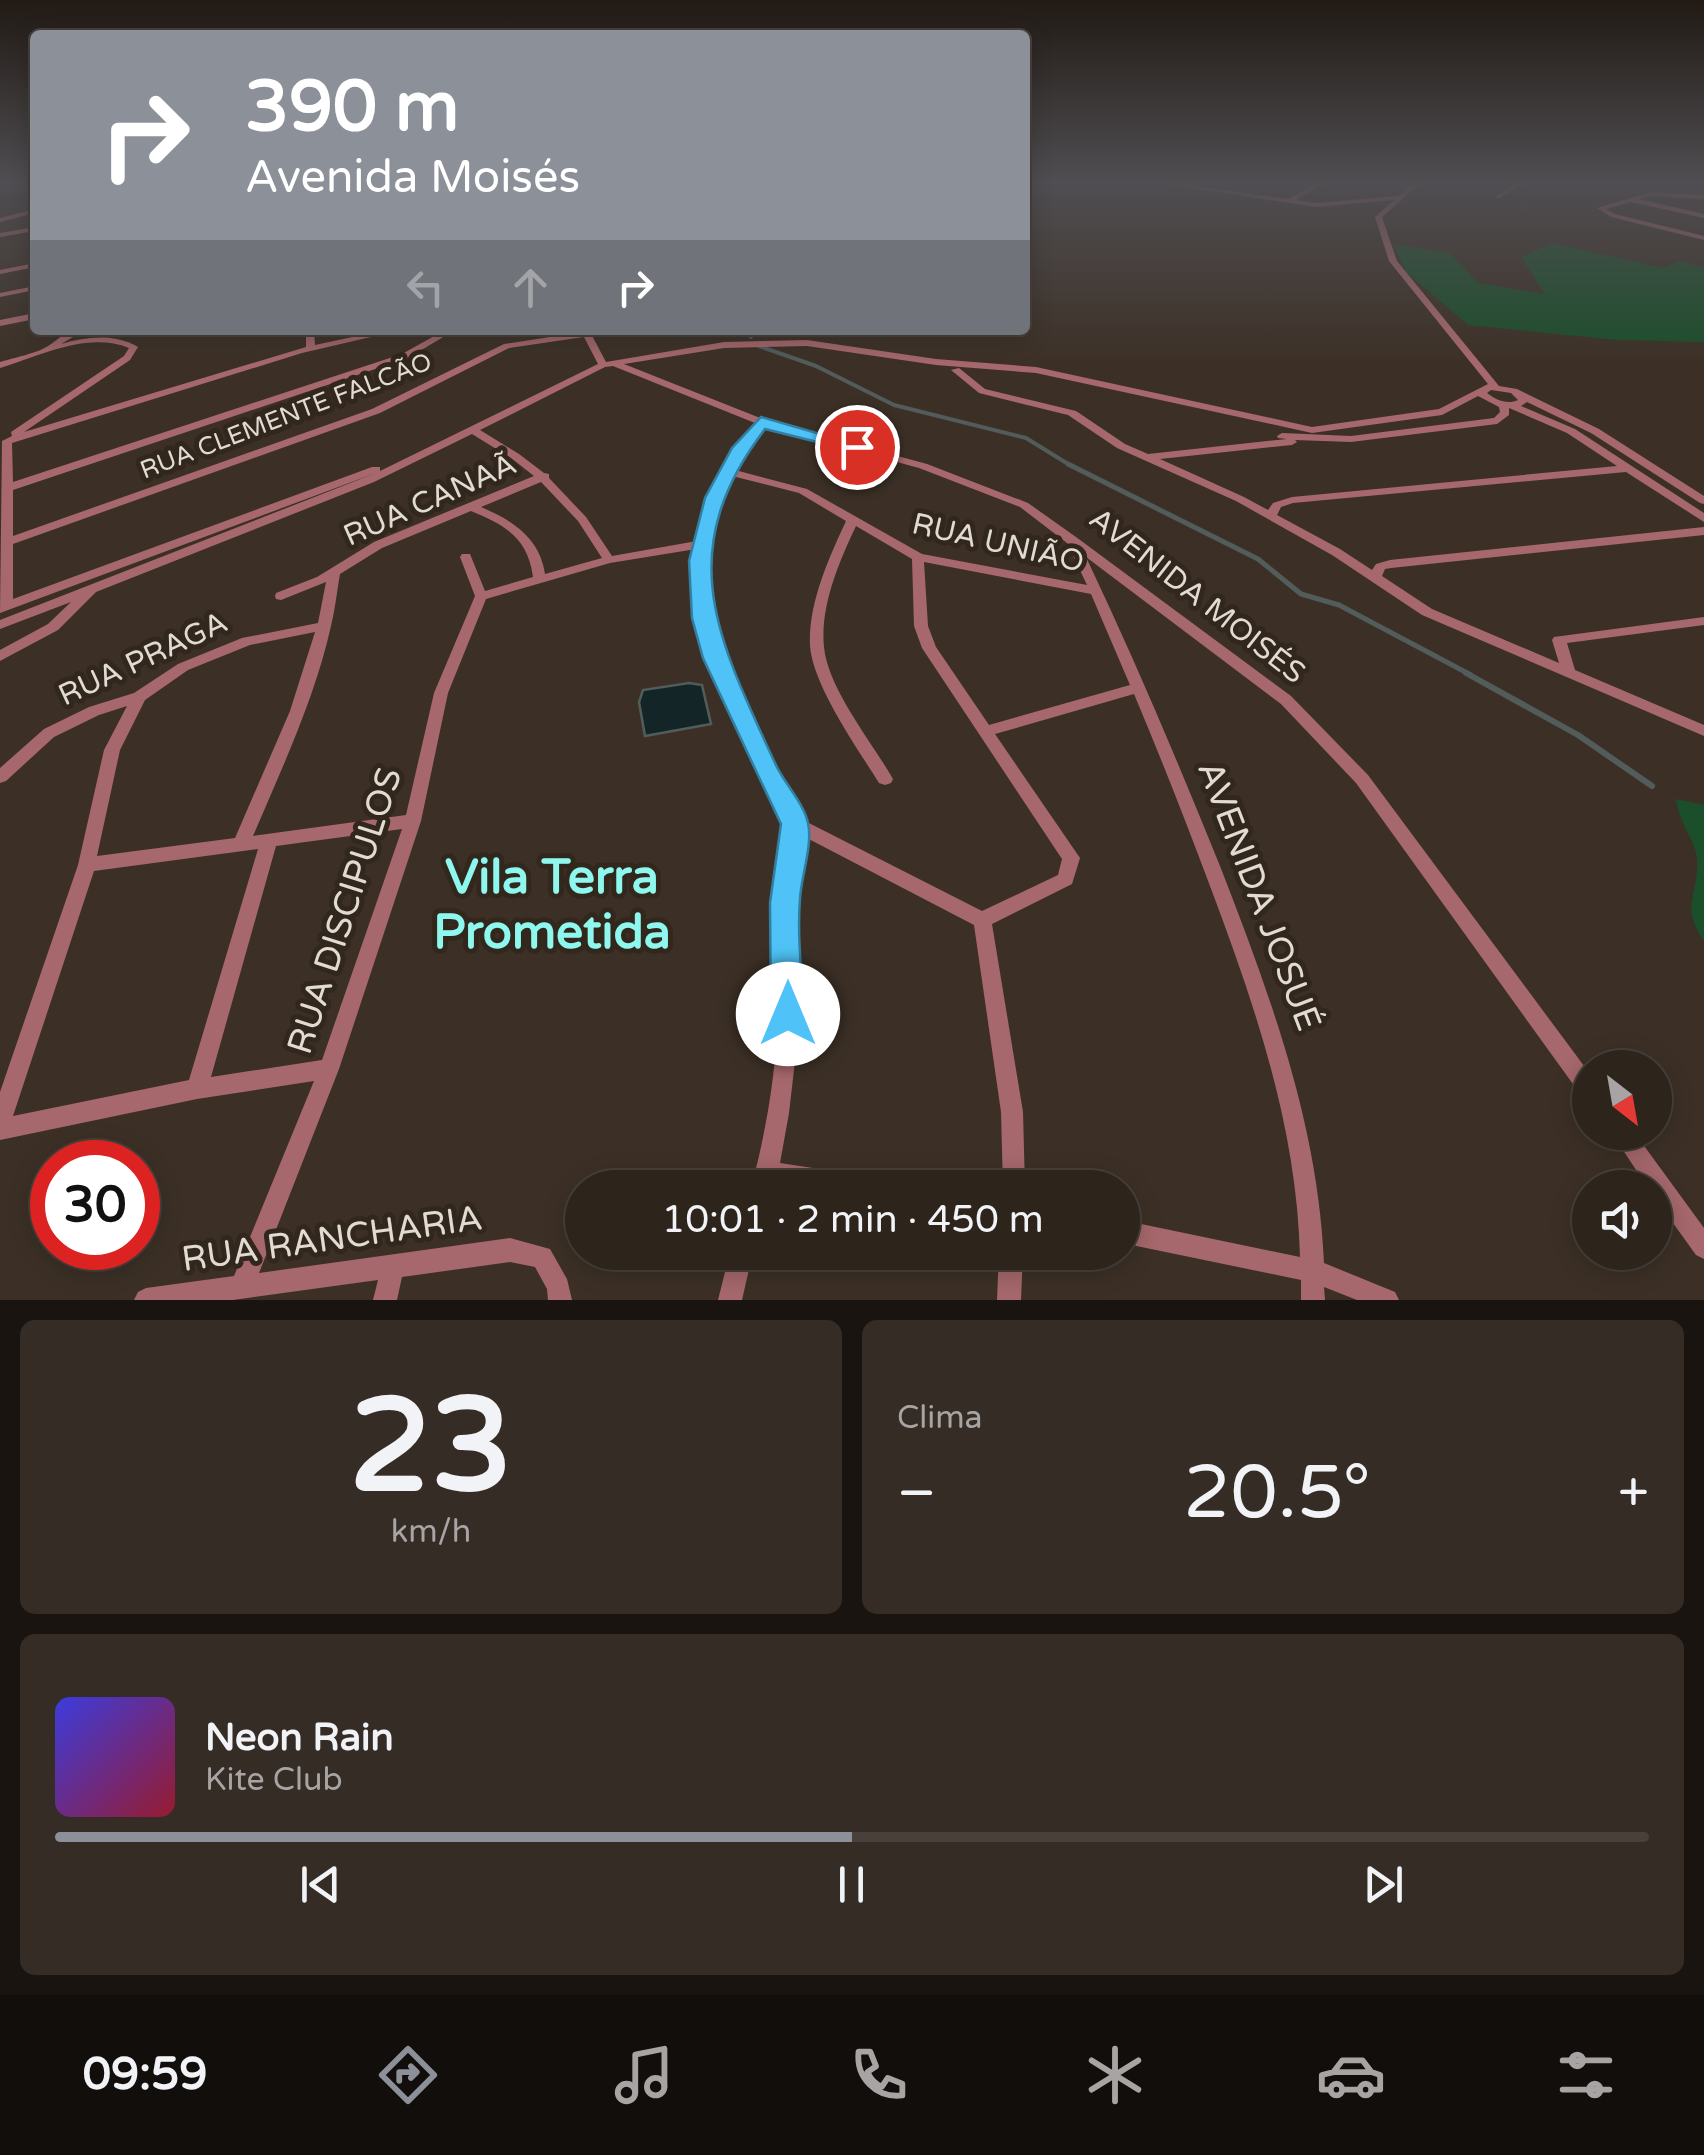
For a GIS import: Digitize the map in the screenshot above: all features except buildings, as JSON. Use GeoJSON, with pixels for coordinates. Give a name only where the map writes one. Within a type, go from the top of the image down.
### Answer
{"type":"FeatureCollection","features":[{"type":"Feature","properties":{"kind":"street"},"geometry":{"type":"LineString","coordinates":[[1385,243],[1393,261],[1494,387],[1510,401],[1571,431],[1704,518]]}},
{"type":"Feature","properties":{"kind":"street"},"geometry":{"type":"LineString","coordinates":[[0,272],[30,266]]}},
{"type":"Feature","properties":{"kind":"street"},"geometry":{"type":"LineString","coordinates":[[0,295],[30,289]]}},
{"type":"Feature","properties":{"kind":"street"},"geometry":{"type":"LineString","coordinates":[[0,323],[30,317]]}},
{"type":"Feature","properties":{"kind":"street"},"geometry":{"type":"LineString","coordinates":[[49,351],[70,335]]}},
{"type":"Feature","properties":{"kind":"street"},"geometry":{"type":"LineString","coordinates":[[310,335],[310,348]]}},
{"type":"Feature","properties":{"kind":"street"},"geometry":{"type":"LineString","coordinates":[[7,441],[310,348],[373,335]]}},
{"type":"Feature","properties":{"kind":"street"},"geometry":{"type":"LineString","coordinates":[[2,490],[405,356],[441,335]]}},
{"type":"Feature","properties":{"kind":"street","name":"RUA CLEMENTE FALCÃO"},"geometry":{"type":"LineString","coordinates":[[4,544],[376,411],[507,346],[569,335]]}},
{"type":"Feature","properties":{"kind":"street"},"geometry":{"type":"LineString","coordinates":[[588,335],[608,364]]}},
{"type":"Feature","properties":{"kind":"street"},"geometry":{"type":"LineString","coordinates":[[0,365],[106,341],[134,348],[127,358],[7,441],[2,490],[4,608],[361,472],[396,465]]}},
{"type":"Feature","properties":{"kind":"street"},"geometry":{"type":"LineString","coordinates":[[0,625],[396,465],[608,364],[724,345],[791,344],[1036,370],[1312,430],[1442,412],[1494,387]]}},
{"type":"Feature","properties":{"kind":"street"},"geometry":{"type":"LineString","coordinates":[[791,344],[956,370],[1035,377],[1308,440]]}},
{"type":"Feature","properties":{"kind":"street","name":"AVENIDA MOISÉS"},"geometry":{"type":"LineString","coordinates":[[608,364],[761,422],[960,478],[1024,505],[1070,535],[1254,674],[1323,735],[1362,779],[1572,1065]]}},
{"type":"Feature","properties":{"kind":"street"},"geometry":{"type":"LineString","coordinates":[[956,370],[982,392],[1072,413],[1116,443],[1271,515],[1427,612],[1704,731]]}},
{"type":"Feature","properties":{"kind":"street"},"geometry":{"type":"LineString","coordinates":[[1482,390],[1487,399],[1510,401],[1595,431],[1704,502]]}},
{"type":"Feature","properties":{"kind":"street"},"geometry":{"type":"LineString","coordinates":[[1148,458],[1308,440],[1351,439],[1497,420],[1510,401]]}},
{"type":"Feature","properties":{"kind":"street"},"geometry":{"type":"LineString","coordinates":[[761,422],[727,471],[702,544],[698,587],[714,658],[769,780],[795,824],[982,920]]}},
{"type":"Feature","properties":{"kind":"street"},"geometry":{"type":"LineString","coordinates":[[473,430],[545,476],[586,521],[609,560]]}},
{"type":"Feature","properties":{"kind":"street"},"geometry":{"type":"LineString","coordinates":[[1271,515],[1278,506],[1292,500],[1629,468]]}},
{"type":"Feature","properties":{"kind":"street","name":"RUA UNIÃO"},"geometry":{"type":"LineString","coordinates":[[727,471],[803,491],[918,557],[1096,591]]}},
{"type":"Feature","properties":{"kind":"street","name":"RUA CANAÃ"},"geometry":{"type":"LineString","coordinates":[[282,596],[334,573],[378,545],[545,476]]}},
{"type":"Feature","properties":{"kind":"street"},"geometry":{"type":"LineString","coordinates":[[474,508],[506,522],[526,539],[535,550],[540,580]]}},
{"type":"Feature","properties":{"kind":"street"},"geometry":{"type":"LineString","coordinates":[[852,521],[825,600],[817,648],[844,709],[885,780]]}},
{"type":"Feature","properties":{"kind":"street"},"geometry":{"type":"LineString","coordinates":[[1375,578],[1380,568],[1390,564],[1704,531]]}},
{"type":"Feature","properties":{"kind":"street","name":"AVENIDA JOSUÉ"},"geometry":{"type":"LineString","coordinates":[[1070,535],[1138,688],[1276,1036],[1298,1122],[1310,1208],[1313,1300]]}},
{"type":"Feature","properties":{"kind":"street"},"geometry":{"type":"LineString","coordinates":[[466,557],[481,596],[609,560],[702,544]]}},
{"type":"Feature","properties":{"kind":"street"},"geometry":{"type":"LineString","coordinates":[[918,557],[924,638],[1066,845],[1071,870],[1054,887],[982,920]]}},
{"type":"Feature","properties":{"kind":"street"},"geometry":{"type":"LineString","coordinates":[[242,842],[292,727],[326,626],[334,573]]}},
{"type":"Feature","properties":{"kind":"street"},"geometry":{"type":"LineString","coordinates":[[0,656],[53,626],[91,590]]}},
{"type":"Feature","properties":{"kind":"street","name":"RUA DISCIPULOS"},"geometry":{"type":"LineString","coordinates":[[243,1283],[329,1069],[414,821],[441,693],[481,596]]}},
{"type":"Feature","properties":{"kind":"street"},"geometry":{"type":"LineString","coordinates":[[1568,670],[1559,640],[1704,621]]}},
{"type":"Feature","properties":{"kind":"street","name":"RUA PRAGA"},"geometry":{"type":"LineString","coordinates":[[0,777],[49,733],[94,711],[139,698],[183,667],[218,650],[274,634],[326,626]]}},
{"type":"Feature","properties":{"kind":"street"},"geometry":{"type":"LineString","coordinates":[[988,730],[1138,688]]}},
{"type":"Feature","properties":{"kind":"street"},"geometry":{"type":"LineString","coordinates":[[139,698],[128,712],[109,760],[87,866],[0,1126],[329,1069]]}},
{"type":"Feature","properties":{"kind":"street"},"geometry":{"type":"LineString","coordinates":[[87,866],[414,821]]}},
{"type":"Feature","properties":{"kind":"street"},"geometry":{"type":"LineString","coordinates":[[765,1170],[788,1014],[784,903],[795,824]]}},
{"type":"Feature","properties":{"kind":"street"},"geometry":{"type":"LineString","coordinates":[[197,1089],[270,840]]}},
{"type":"Feature","properties":{"kind":"street"},"geometry":{"type":"LineString","coordinates":[[982,920],[1012,1112],[1014,1170]]}},
{"type":"Feature","properties":{"kind":"street"},"geometry":{"type":"LineString","coordinates":[[1635,1150],[1700,1237]]}},
{"type":"Feature","properties":{"kind":"street"},"geometry":{"type":"LineString","coordinates":[[1140,1234],[1313,1270],[1386,1300]]}},
{"type":"Feature","properties":{"kind":"street","name":"RUA RANCHARIA"},"geometry":{"type":"LineString","coordinates":[[146,1300],[243,1283],[392,1269],[510,1250],[528,1252],[549,1265],[560,1300]]}},
{"type":"Feature","properties":{"kind":"street"},"geometry":{"type":"LineString","coordinates":[[385,1300],[392,1269]]}},
{"type":"Feature","properties":{"kind":"street"},"geometry":{"type":"LineString","coordinates":[[730,1300],[738,1270]]}},
{"type":"Feature","properties":{"kind":"street"},"geometry":{"type":"LineString","coordinates":[[1009,1300],[1010,1270]]}},
{"type":"Feature","properties":{"kind":"green space"},"geometry":{"type":"Polygon","coordinates":[[[1552,243],[1663,268],[1680,261],[1704,267],[1704,342],[1617,340],[1468,325],[1406,272],[1394,244],[1450,253],[1478,283],[1545,294],[1521,257],[1552,243]]]}},
{"type":"Feature","properties":{"kind":"green space"},"geometry":{"type":"Polygon","coordinates":[[[1676,799],[1704,805],[1704,941],[1692,909],[1697,858],[1676,799]]]}},
{"type":"Feature","properties":{"kind":"shaded area"},"geometry":{"type":"Polygon","coordinates":[[[689,683],[702,685],[711,724],[645,736],[639,702],[643,690],[689,683]]]}},
{"type":"Feature","properties":{"kind":"waterway"},"geometry":{"type":"LineString","coordinates":[[759,346],[816,366],[894,405],[1026,438],[1069,464]]}},
{"type":"Feature","properties":{"kind":"waterway"},"geometry":{"type":"LineString","coordinates":[[1069,464],[1258,559],[1301,594],[1339,605],[1471,675]]}},
{"type":"Feature","properties":{"kind":"waterway"},"geometry":{"type":"LineString","coordinates":[[1069,464],[1073,467]]}},
{"type":"Feature","properties":{"kind":"waterway"},"geometry":{"type":"LineString","coordinates":[[1466,673],[1578,735],[1652,786]]}},
{"type":"Feature","properties":{"kind":"district","name":"Vila Terra Prometida"},"geometry":{"type":"Point","coordinates":[552,906]}},
{"type":"Feature","properties":{"kind":"route"},"geometry":{"type":"LineString","coordinates":[[788,1014],[784,903],[795,824],[769,780],[714,658],[698,587],[702,544],[727,471],[761,422],[857,447]]}}]}
